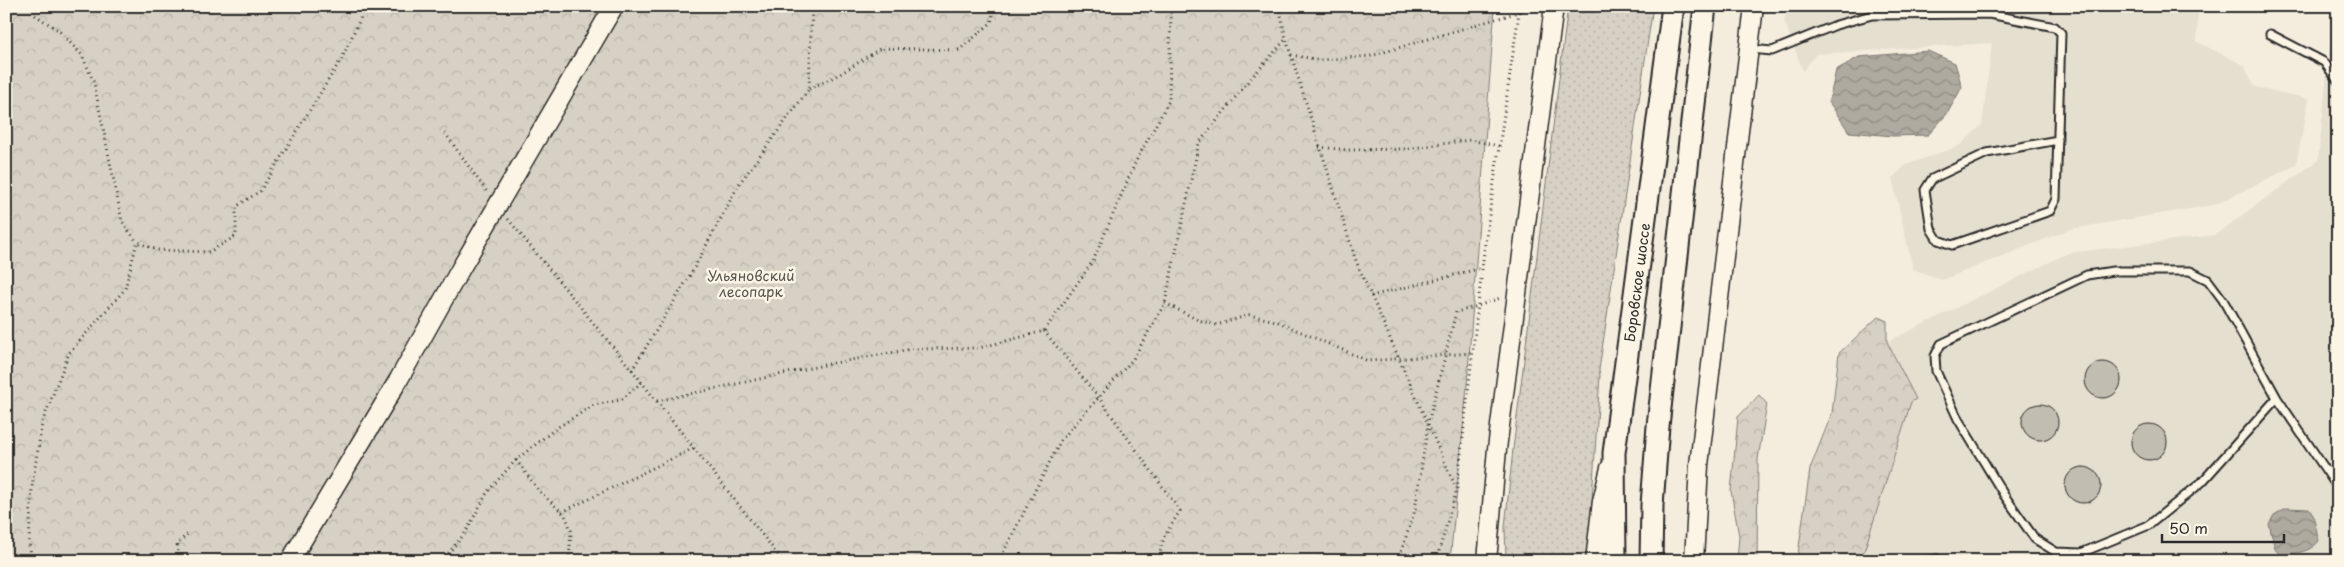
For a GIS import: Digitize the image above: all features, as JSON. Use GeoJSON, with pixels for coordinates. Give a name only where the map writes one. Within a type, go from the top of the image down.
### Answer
{"type":"FeatureCollection","features":[{"type":"Feature","properties":{"kind":"main road","name":"Боровское шоссе"},"geometry":{"type":"LineString","coordinates":[[1615,561],[1614,452],[1673,6]]}},
{"type":"Feature","properties":{"kind":"main road"},"geometry":{"type":"LineString","coordinates":[[1651,561],[1652,504],[1658,426],[1705,6]]}},
{"type":"Feature","properties":{"kind":"street"},"geometry":{"type":"LineString","coordinates":[[290,561],[400,379],[497,206],[614,6]]}},
{"type":"Feature","properties":{"kind":"street"},"geometry":{"type":"LineString","coordinates":[[1487,561],[1497,449],[1554,6]]}},
{"type":"Feature","properties":{"kind":"street"},"geometry":{"type":"LineString","coordinates":[[1694,561],[1699,465],[1754,6]]}},
{"type":"Feature","properties":{"kind":"street"},"geometry":{"type":"LineString","coordinates":[[1595,561],[1602,501],[1614,452]]}},
{"type":"Feature","properties":{"kind":"street"},"geometry":{"type":"LineString","coordinates":[[1489,532],[1494,561]]}},
{"type":"Feature","properties":{"kind":"lane"},"geometry":{"type":"LineString","coordinates":[[1749,49],[1772,51],[1836,25],[1872,15],[1989,14],[2055,27],[2061,33],[2058,140],[2056,199],[2050,211],[1952,245],[1938,240],[1931,229],[1924,190],[1932,179],[1987,153],[2058,140]]}},
{"type":"Feature","properties":{"kind":"lane"},"geometry":{"type":"LineString","coordinates":[[2270,34],[2324,62],[2338,81]]}},
{"type":"Feature","properties":{"kind":"lane"},"geometry":{"type":"LineString","coordinates":[[2277,398],[2202,482],[2149,525],[2081,553],[2056,552],[2035,539],[2004,495],[1958,419],[1936,371],[1935,356],[1941,344],[2087,275],[2114,271],[2190,271],[2208,280],[2223,300],[2277,398],[2337,487]]}},
{"type":"Feature","properties":{"kind":"lane"},"geometry":{"type":"LineString","coordinates":[[1924,561],[1940,561]]}},
{"type":"Feature","properties":{"kind":"path"},"geometry":{"type":"LineString","coordinates":[[35,15],[58,30],[82,55],[94,83],[122,221],[137,242],[157,250],[209,252],[236,236],[236,207],[260,191],[342,58],[366,6]]}},
{"type":"Feature","properties":{"kind":"path"},"geometry":{"type":"LineString","coordinates":[[809,89],[812,6]]}},
{"type":"Feature","properties":{"kind":"path"},"geometry":{"type":"LineString","coordinates":[[632,370],[692,272],[740,184],[809,89],[840,74],[881,48],[959,50],[991,23],[995,6]]}},
{"type":"Feature","properties":{"kind":"path"},"geometry":{"type":"LineString","coordinates":[[657,401],[839,362],[912,349],[979,348],[1044,331],[1093,261],[1136,161],[1169,101],[1171,6]]}},
{"type":"Feature","properties":{"kind":"path"},"geometry":{"type":"LineString","coordinates":[[1280,6],[1286,39],[1356,262],[1457,489]]}},
{"type":"Feature","properties":{"kind":"path"},"geometry":{"type":"LineString","coordinates":[[1422,561],[1440,558],[1439,551],[1457,489],[1477,306],[1520,6]]}},
{"type":"Feature","properties":{"kind":"path"},"geometry":{"type":"LineString","coordinates":[[1291,55],[1320,60],[1371,56],[1519,12]]}},
{"type":"Feature","properties":{"kind":"path"},"geometry":{"type":"LineString","coordinates":[[999,561],[1061,440],[1133,358],[1165,303],[1199,142],[1286,39]]}},
{"type":"Feature","properties":{"kind":"path"},"geometry":{"type":"LineString","coordinates":[[445,133],[497,206],[642,382],[783,561]]}},
{"type":"Feature","properties":{"kind":"path"},"geometry":{"type":"LineString","coordinates":[[1319,147],[1348,150],[1406,149],[1470,140],[1499,146]]}},
{"type":"Feature","properties":{"kind":"path"},"geometry":{"type":"LineString","coordinates":[[32,561],[29,542],[32,487],[42,423],[69,353],[125,289],[137,242]]}},
{"type":"Feature","properties":{"kind":"path"},"geometry":{"type":"LineString","coordinates":[[1371,296],[1482,268]]}},
{"type":"Feature","properties":{"kind":"path"},"geometry":{"type":"LineString","coordinates":[[1398,561],[1414,510],[1428,424],[1456,312],[1500,298]]}},
{"type":"Feature","properties":{"kind":"path"},"geometry":{"type":"LineString","coordinates":[[1165,303],[1198,320],[1217,325],[1249,315],[1276,321],[1368,361],[1471,353]]}},
{"type":"Feature","properties":{"kind":"path"},"geometry":{"type":"LineString","coordinates":[[1044,331],[1099,398],[1180,511],[1164,537],[1158,561]]}},
{"type":"Feature","properties":{"kind":"path"},"geometry":{"type":"LineString","coordinates":[[442,561],[466,532],[488,491],[516,460],[555,429],[594,405],[621,400],[642,382]]}},
{"type":"Feature","properties":{"kind":"path"},"geometry":{"type":"LineString","coordinates":[[562,512],[694,448]]}},
{"type":"Feature","properties":{"kind":"path"},"geometry":{"type":"LineString","coordinates":[[516,460],[539,491],[566,516],[571,530],[569,561]]}},
{"type":"Feature","properties":{"kind":"path"},"geometry":{"type":"LineString","coordinates":[[179,561],[177,544],[190,532]]}},
{"type":"Feature","properties":{"kind":"shaded area"},"geometry":{"type":"Polygon","coordinates":[[[1791,6],[2198,6],[2197,42],[2244,65],[2255,87],[2309,99],[2296,165],[2214,205],[2071,229],[1942,280],[1913,269],[1892,178],[1906,165],[1959,146],[1982,125],[1992,43],[1816,54],[1803,71],[1784,20],[1791,6]]]}},
{"type":"Feature","properties":{"kind":"shaded area"},"geometry":{"type":"Polygon","coordinates":[[[2334,6],[2338,6],[2338,561],[1861,561],[1911,401],[1916,398],[1887,342],[2068,253],[2215,235],[2318,160],[2334,6]]]}},
{"type":"Feature","properties":{"kind":"green space","name":"Ульяновский лесопарк"},"geometry":{"type":"Polygon","coordinates":[[[6,6],[1495,6],[1466,398],[1450,561],[6,561],[6,6]]]}},
{"type":"Feature","properties":{"kind":"green space"},"geometry":{"type":"Polygon","coordinates":[[[1568,6],[1653,6],[1599,370],[1588,561],[1506,561],[1505,527],[1513,449],[1568,6]]]}},
{"type":"Feature","properties":{"kind":"green space"},"geometry":{"type":"Polygon","coordinates":[[[1878,317],[1887,321],[1887,342],[1916,399],[1911,402],[1861,561],[1797,561],[1810,469],[1832,413],[1839,353],[1878,317]]]}},
{"type":"Feature","properties":{"kind":"green space"},"geometry":{"type":"Polygon","coordinates":[[[1759,395],[1767,404],[1758,459],[1757,561],[1737,561],[1739,536],[1731,491],[1738,417],[1759,395]]]}},
{"type":"Feature","properties":{"kind":"water"},"geometry":{"type":"Polygon","coordinates":[[[1928,51],[1955,63],[1962,87],[1947,114],[1928,135],[1893,136],[1849,132],[1829,102],[1836,70],[1859,57],[1928,51]]]}},
{"type":"Feature","properties":{"kind":"water"},"geometry":{"type":"Polygon","coordinates":[[[2286,508],[2309,509],[2313,515],[2319,541],[2306,551],[2279,554],[2275,549],[2269,524],[2274,515],[2286,508]]]}},
{"type":"Feature","properties":{"kind":"building"},"geometry":{"type":"Polygon","coordinates":[[[2103,362],[2110,363],[2116,367],[2120,373],[2120,387],[2116,393],[2110,397],[2103,398],[2096,397],[2090,393],[2086,387],[2085,380],[2086,373],[2090,367],[2096,363],[2103,362]]]}},
{"type":"Feature","properties":{"kind":"building"},"geometry":{"type":"Polygon","coordinates":[[[2040,404],[2047,405],[2053,409],[2057,415],[2057,429],[2053,435],[2047,439],[2040,440],[2033,439],[2027,435],[2023,429],[2022,422],[2023,415],[2027,409],[2033,405],[2040,404]]]}},
{"type":"Feature","properties":{"kind":"building"},"geometry":{"type":"Polygon","coordinates":[[[2149,424],[2156,425],[2162,429],[2166,435],[2166,449],[2162,455],[2156,459],[2149,460],[2142,459],[2136,455],[2132,449],[2131,442],[2132,435],[2136,429],[2142,425],[2149,424]]]}},
{"type":"Feature","properties":{"kind":"building"},"geometry":{"type":"Polygon","coordinates":[[[2083,467],[2090,468],[2096,472],[2100,478],[2100,492],[2096,498],[2090,502],[2083,503],[2076,502],[2070,498],[2066,492],[2065,485],[2066,478],[2070,472],[2076,468],[2083,467]]]}}]}
